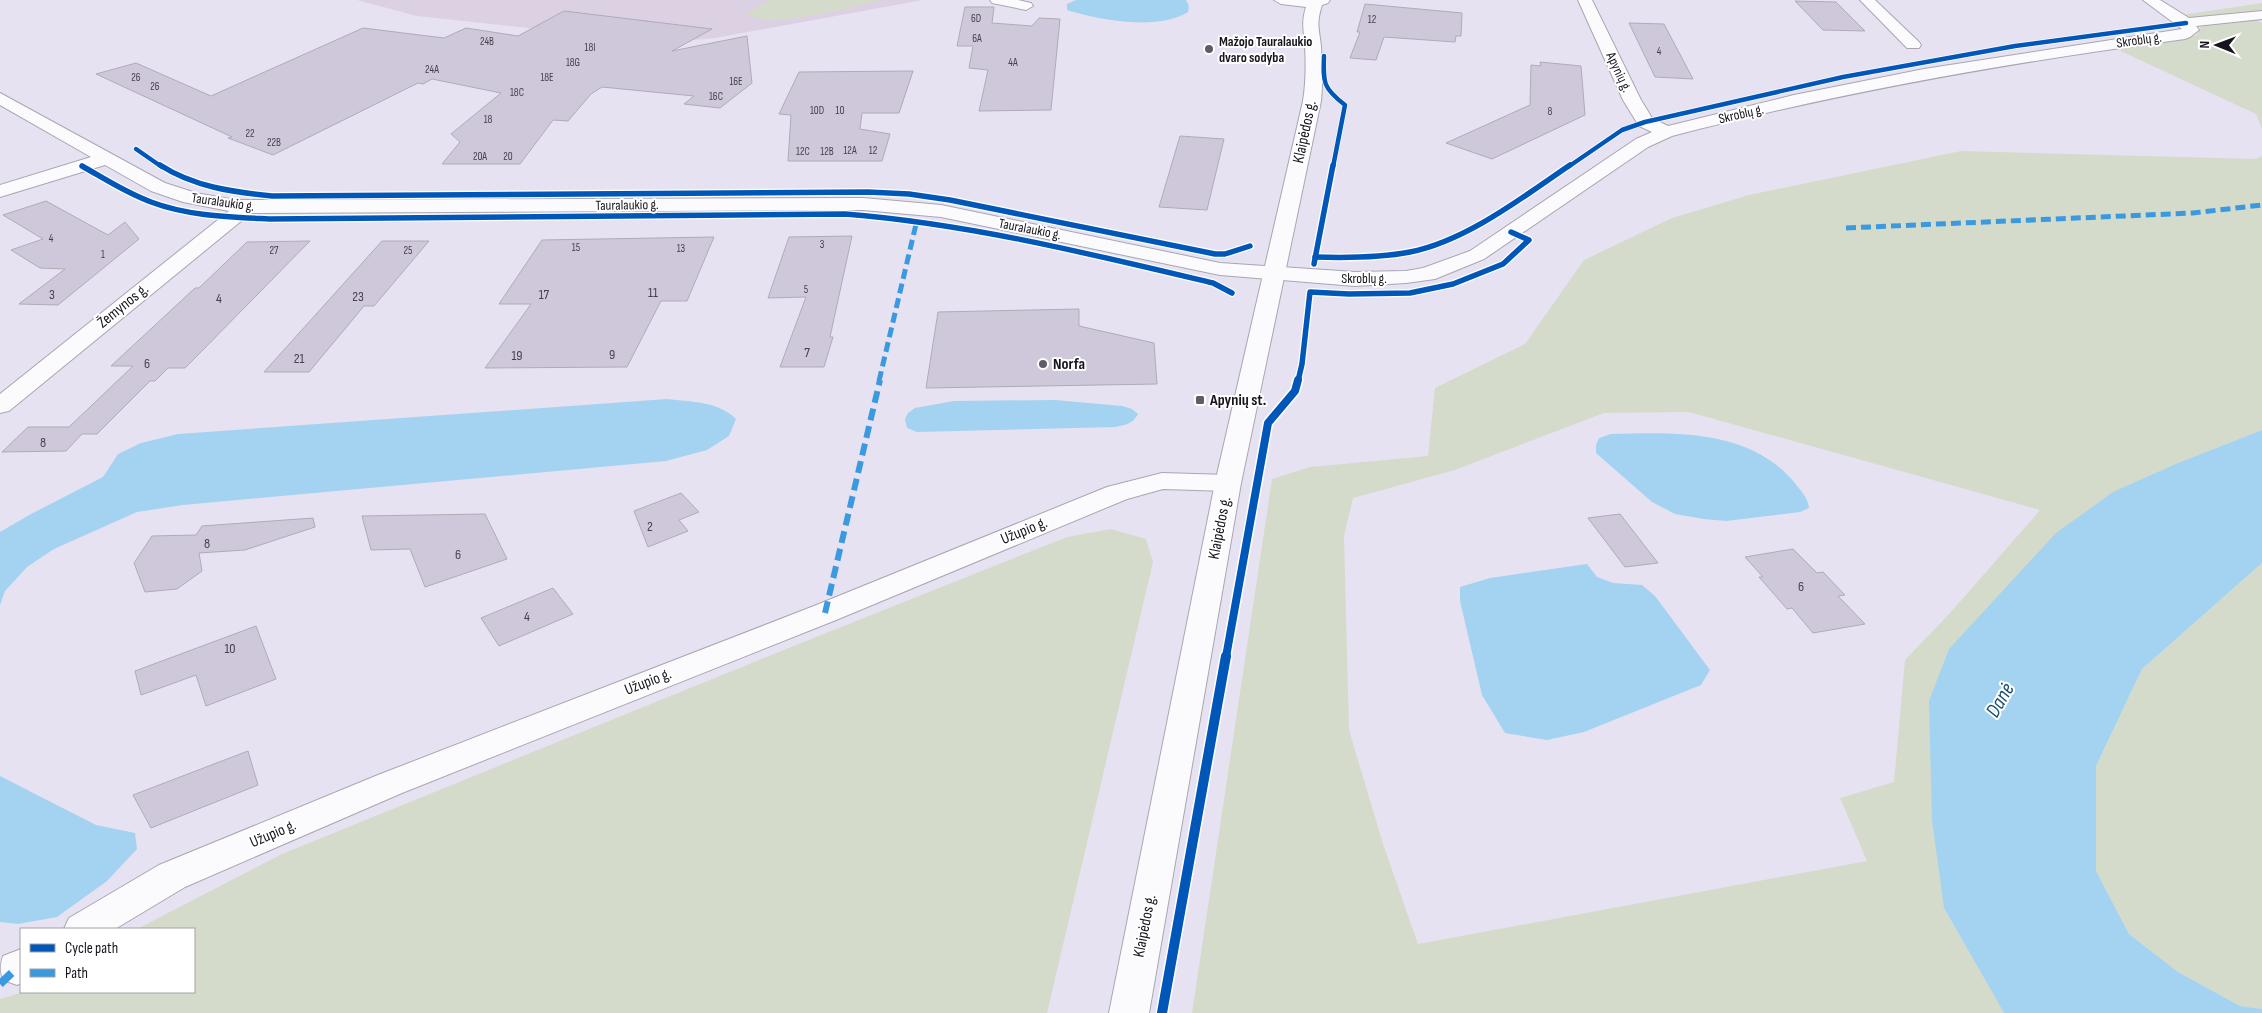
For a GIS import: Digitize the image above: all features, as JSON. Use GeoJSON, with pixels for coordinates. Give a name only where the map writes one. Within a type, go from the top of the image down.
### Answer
{"type":"FeatureCollection","features":[{"type":"Feature","properties":{"kind":"street"},"geometry":{"type":"LineString","coordinates":[[997,0],[1026,6]]}},
{"type":"Feature","properties":{"kind":"street","name":"Apynių g."},"geometry":{"type":"LineString","coordinates":[[1586,0],[1632,100],[1645,122],[1666,132]]}},
{"type":"Feature","properties":{"kind":"street"},"geometry":{"type":"LineString","coordinates":[[1867,0],[1913,44]]}},
{"type":"Feature","properties":{"kind":"street","name":"Skroblų g."},"geometry":{"type":"LineString","coordinates":[[1274,274],[1355,279],[1406,277],[1427,274],[1477,255],[1642,143],[1666,132],[1862,86],[2061,50],[2185,34],[2191,30],[2186,23],[2150,0]]}},
{"type":"Feature","properties":{"kind":"street"},"geometry":{"type":"LineString","coordinates":[[1284,1],[1319,1],[1311,33]]}},
{"type":"Feature","properties":{"kind":"street"},"geometry":{"type":"LineString","coordinates":[[1284,1],[1299,10],[1311,33]]}},
{"type":"Feature","properties":{"kind":"street"},"geometry":{"type":"LineString","coordinates":[[2186,23],[2262,15]]}},
{"type":"Feature","properties":{"kind":"street","name":"Klaipėdos g."},"geometry":{"type":"LineString","coordinates":[[1129,1013],[1228,483],[1312,101],[1314,85],[1311,33]]}},
{"type":"Feature","properties":{"kind":"street","name":"Tauralaukio g."},"geometry":{"type":"LineString","coordinates":[[0,98],[158,187],[181,196],[216,204],[246,207],[863,204],[941,211],[1220,269],[1274,274]]}},
{"type":"Feature","properties":{"kind":"street"},"geometry":{"type":"LineString","coordinates":[[0,191],[108,158]]}},
{"type":"Feature","properties":{"kind":"street","name":"Žemynos g."},"geometry":{"type":"LineString","coordinates":[[0,406],[246,207]]}},
{"type":"Feature","properties":{"kind":"street","name":"Užupio g."},"geometry":{"type":"LineString","coordinates":[[85,928],[172,876],[390,784],[825,613],[1117,493],[1162,481],[1228,483]]}},
{"type":"Feature","properties":{"kind":"shaded area"},"geometry":{"type":"Polygon","coordinates":[[[357,0],[923,0],[715,38],[681,41],[574,33],[417,16],[357,0]]]}},
{"type":"Feature","properties":{"kind":"green space"},"geometry":{"type":"Polygon","coordinates":[[[770,0],[882,0],[832,12],[791,19],[757,19],[746,14],[770,0]]]}},
{"type":"Feature","properties":{"kind":"green space"},"geometry":{"type":"Polygon","coordinates":[[[2262,3],[2262,19],[2257,20],[2262,23],[2262,129],[2256,114],[2114,48],[2197,35],[2201,27],[2182,15],[2262,3]]]}},
{"type":"Feature","properties":{"kind":"green space"},"geometry":{"type":"Polygon","coordinates":[[[1961,151],[2256,159],[2262,156],[2262,430],[2178,463],[1944,908],[2004,1013],[1192,1013],[1272,479],[1310,467],[1428,456],[1435,388],[1525,344],[1584,260],[1672,218],[1749,195],[1961,151]],[[1689,412],[1604,413],[1455,470],[1353,498],[1344,536],[1349,730],[1384,847],[1418,944],[1867,861],[1840,798],[1894,782],[1905,660],[1951,612],[2040,510],[1689,412]]]}},
{"type":"Feature","properties":{"kind":"green space"},"geometry":{"type":"Polygon","coordinates":[[[1111,529],[1146,539],[1153,562],[1047,1013],[0,1013],[0,999],[21,993],[195,993],[195,928],[139,928],[282,854],[1067,537],[1111,529]]]}},
{"type":"Feature","properties":{"kind":"green space"},"geometry":{"type":"Polygon","coordinates":[[[2262,563],[2262,1009],[2240,1006],[2178,972],[2129,934],[2096,871],[2096,766],[2142,669],[2262,563]]]}},
{"type":"Feature","properties":{"kind":"water"},"geometry":{"type":"Polygon","coordinates":[[[1076,0],[1186,0],[1189,6],[1188,12],[1176,18],[1161,21],[1128,22],[1067,10],[1067,4],[1076,0]]]}},
{"type":"Feature","properties":{"kind":"water"},"geometry":{"type":"Polygon","coordinates":[[[667,399],[704,403],[729,413],[736,419],[729,436],[707,450],[666,461],[183,505],[137,512],[54,549],[27,567],[5,591],[0,605],[0,532],[103,477],[118,454],[141,443],[178,434],[667,399]]]}},
{"type":"Feature","properties":{"kind":"water"},"geometry":{"type":"Polygon","coordinates":[[[1055,400],[1122,406],[1132,409],[1138,414],[1131,422],[1115,427],[917,432],[907,428],[905,419],[908,413],[915,408],[954,401],[1055,400]]]}},
{"type":"Feature","properties":{"kind":"water","name":"Danė"},"geometry":{"type":"Polygon","coordinates":[[[2262,430],[2262,563],[2142,669],[2096,766],[2096,871],[2129,934],[2178,972],[2240,1006],[2262,1009],[2262,1013],[2004,1013],[1944,908],[1932,820],[1929,701],[1949,649],[2056,533],[2113,492],[2178,463],[2262,430]]]}},
{"type":"Feature","properties":{"kind":"water"},"geometry":{"type":"Polygon","coordinates":[[[1611,434],[1685,434],[1710,437],[1733,443],[1756,452],[1776,465],[1801,491],[1807,500],[1809,508],[1800,512],[1726,521],[1675,514],[1652,502],[1596,453],[1596,445],[1599,438],[1611,434]]]}},
{"type":"Feature","properties":{"kind":"water"},"geometry":{"type":"Polygon","coordinates":[[[1587,564],[1597,577],[1613,583],[1642,585],[1655,596],[1710,670],[1701,685],[1584,732],[1547,740],[1505,733],[1482,695],[1460,601],[1460,587],[1490,578],[1587,564]]]}},
{"type":"Feature","properties":{"kind":"water"},"geometry":{"type":"Polygon","coordinates":[[[0,776],[96,825],[135,833],[137,849],[107,881],[57,917],[18,924],[0,922],[0,776]]]}},
{"type":"Feature","properties":{"kind":"building"},"geometry":{"type":"Polygon","coordinates":[[[1795,1],[1836,2],[1865,31],[1823,30],[1795,1]]]}},
{"type":"Feature","properties":{"kind":"building"},"geometry":{"type":"Polygon","coordinates":[[[1365,4],[1462,13],[1461,36],[1456,36],[1455,42],[1384,37],[1376,60],[1350,58],[1360,32],[1357,32],[1365,4]]]}},
{"type":"Feature","properties":{"kind":"building"},"geometry":{"type":"Polygon","coordinates":[[[965,7],[994,7],[992,23],[1032,26],[1039,18],[1060,19],[1051,110],[979,111],[988,70],[969,68],[973,46],[957,46],[965,7]]]}},
{"type":"Feature","properties":{"kind":"building"},"geometry":{"type":"Polygon","coordinates":[[[564,11],[712,29],[672,51],[747,36],[752,83],[720,108],[684,104],[694,96],[602,87],[591,94],[568,121],[553,120],[520,164],[442,164],[460,142],[451,134],[501,93],[432,79],[423,84],[418,83],[273,155],[228,138],[232,137],[96,74],[136,63],[211,96],[363,28],[444,38],[466,28],[518,36],[564,11]]]}},
{"type":"Feature","properties":{"kind":"building"},"geometry":{"type":"Polygon","coordinates":[[[1629,23],[1664,24],[1693,79],[1655,77],[1629,23]]]}},
{"type":"Feature","properties":{"kind":"building"},"geometry":{"type":"Polygon","coordinates":[[[1540,62],[1581,66],[1585,115],[1492,159],[1446,143],[1530,105],[1531,65],[1541,66],[1540,62]]]}},
{"type":"Feature","properties":{"kind":"building"},"geometry":{"type":"Polygon","coordinates":[[[913,71],[899,113],[862,113],[860,129],[890,134],[882,161],[788,161],[791,115],[779,114],[799,72],[913,71]]]}},
{"type":"Feature","properties":{"kind":"building"},"geometry":{"type":"Polygon","coordinates":[[[1180,136],[1224,139],[1207,210],[1159,207],[1180,136]]]}},
{"type":"Feature","properties":{"kind":"building"},"geometry":{"type":"Polygon","coordinates":[[[46,201],[108,235],[125,222],[139,239],[58,305],[19,304],[65,269],[40,268],[11,250],[43,239],[3,215],[46,201]]]}},
{"type":"Feature","properties":{"kind":"building"},"geometry":{"type":"Polygon","coordinates":[[[852,236],[830,337],[833,337],[824,367],[780,367],[806,297],[768,298],[789,237],[852,236]]]}},
{"type":"Feature","properties":{"kind":"building"},"geometry":{"type":"Polygon","coordinates":[[[714,237],[687,301],[661,301],[627,367],[485,368],[531,304],[499,304],[542,240],[714,237]]]}},
{"type":"Feature","properties":{"kind":"building"},"geometry":{"type":"Polygon","coordinates":[[[310,241],[185,368],[168,368],[155,381],[150,381],[97,434],[82,434],[66,451],[2,452],[28,427],[69,427],[133,366],[111,366],[195,288],[199,288],[247,242],[310,241]]]}},
{"type":"Feature","properties":{"kind":"building"},"geometry":{"type":"Polygon","coordinates":[[[382,241],[429,241],[374,306],[364,306],[309,372],[264,372],[382,241]]]}},
{"type":"Feature","properties":{"kind":"building","name":"Norfa"},"geometry":{"type":"Polygon","coordinates":[[[1079,309],[1079,326],[1154,343],[1157,384],[926,388],[938,312],[1079,309]]]}},
{"type":"Feature","properties":{"kind":"building"},"geometry":{"type":"Polygon","coordinates":[[[681,493],[699,512],[679,520],[688,531],[648,547],[634,511],[681,493]]]}},
{"type":"Feature","properties":{"kind":"building"},"geometry":{"type":"Polygon","coordinates":[[[485,514],[507,559],[425,587],[410,549],[371,550],[362,516],[485,514]]]}},
{"type":"Feature","properties":{"kind":"building"},"geometry":{"type":"Polygon","coordinates":[[[1620,514],[1658,563],[1625,567],[1588,518],[1620,514]]]}},
{"type":"Feature","properties":{"kind":"building"},"geometry":{"type":"Polygon","coordinates":[[[313,518],[315,527],[245,550],[199,553],[202,571],[177,589],[145,592],[134,563],[152,536],[196,535],[202,526],[313,518]]]}},
{"type":"Feature","properties":{"kind":"building"},"geometry":{"type":"Polygon","coordinates":[[[1793,549],[1817,573],[1823,572],[1845,595],[1838,596],[1865,624],[1813,633],[1792,608],[1787,609],[1759,577],[1763,577],[1745,557],[1793,549]]]}},
{"type":"Feature","properties":{"kind":"building"},"geometry":{"type":"Polygon","coordinates":[[[553,588],[573,614],[499,646],[481,618],[553,588]]]}},
{"type":"Feature","properties":{"kind":"building"},"geometry":{"type":"Polygon","coordinates":[[[256,626],[276,679],[206,706],[196,675],[141,695],[135,671],[256,626]]]}},
{"type":"Feature","properties":{"kind":"building"},"geometry":{"type":"Polygon","coordinates":[[[248,751],[258,785],[151,828],[133,795],[248,751]]]}},
{"type":"Feature","properties":{"kind":"marked path"},"geometry":{"type":"LineString","coordinates":[[1846,228],[2193,213],[2262,205]]}},
{"type":"Feature","properties":{"kind":"marked path"},"geometry":{"type":"LineString","coordinates":[[825,613],[917,220]]}},
{"type":"Feature","properties":{"kind":"marked path"},"geometry":{"type":"LineString","coordinates":[[0,984],[17,968]]}},
{"type":"Feature","properties":{"kind":"cycle path"},"geometry":{"type":"LineString","coordinates":[[1315,257],[1354,258],[1411,252],[1463,234],[1522,198],[1622,130],[1645,122],[1843,77],[2015,46],[2186,23]]}},
{"type":"Feature","properties":{"kind":"cycle path"},"geometry":{"type":"LineString","coordinates":[[1314,264],[1345,105],[1331,94],[1324,85],[1324,56]]}},
{"type":"Feature","properties":{"kind":"cycle path"},"geometry":{"type":"LineString","coordinates":[[136,149],[159,165],[183,178],[205,185],[249,194],[272,196],[868,192],[909,194],[950,200],[1215,254],[1225,254],[1250,246]]}},
{"type":"Feature","properties":{"kind":"cycle path"},"geometry":{"type":"LineString","coordinates":[[82,166],[122,189],[152,202],[184,211],[235,217],[269,219],[845,214],[891,218],[984,232],[1076,251],[1213,283],[1232,293]]}},
{"type":"Feature","properties":{"kind":"cycle path"},"geometry":{"type":"LineString","coordinates":[[1162,1013],[1268,423],[1295,391],[1302,364],[1310,292],[1349,294],[1410,293],[1453,284],[1503,264],[1529,240],[1511,232]]}},
{"type":"Feature","properties":{"kind":"place","name":"Mažojo Tauralaukio dvaro sodyba"},"geometry":{"type":"Point","coordinates":[1209,49]}},
{"type":"Feature","properties":{"kind":"place","name":"Norfa"},"geometry":{"type":"Point","coordinates":[1043,364]}},
{"type":"Feature","properties":{"kind":"place","name":"Apynių st."},"geometry":{"type":"Point","coordinates":[1200,400]}}]}
